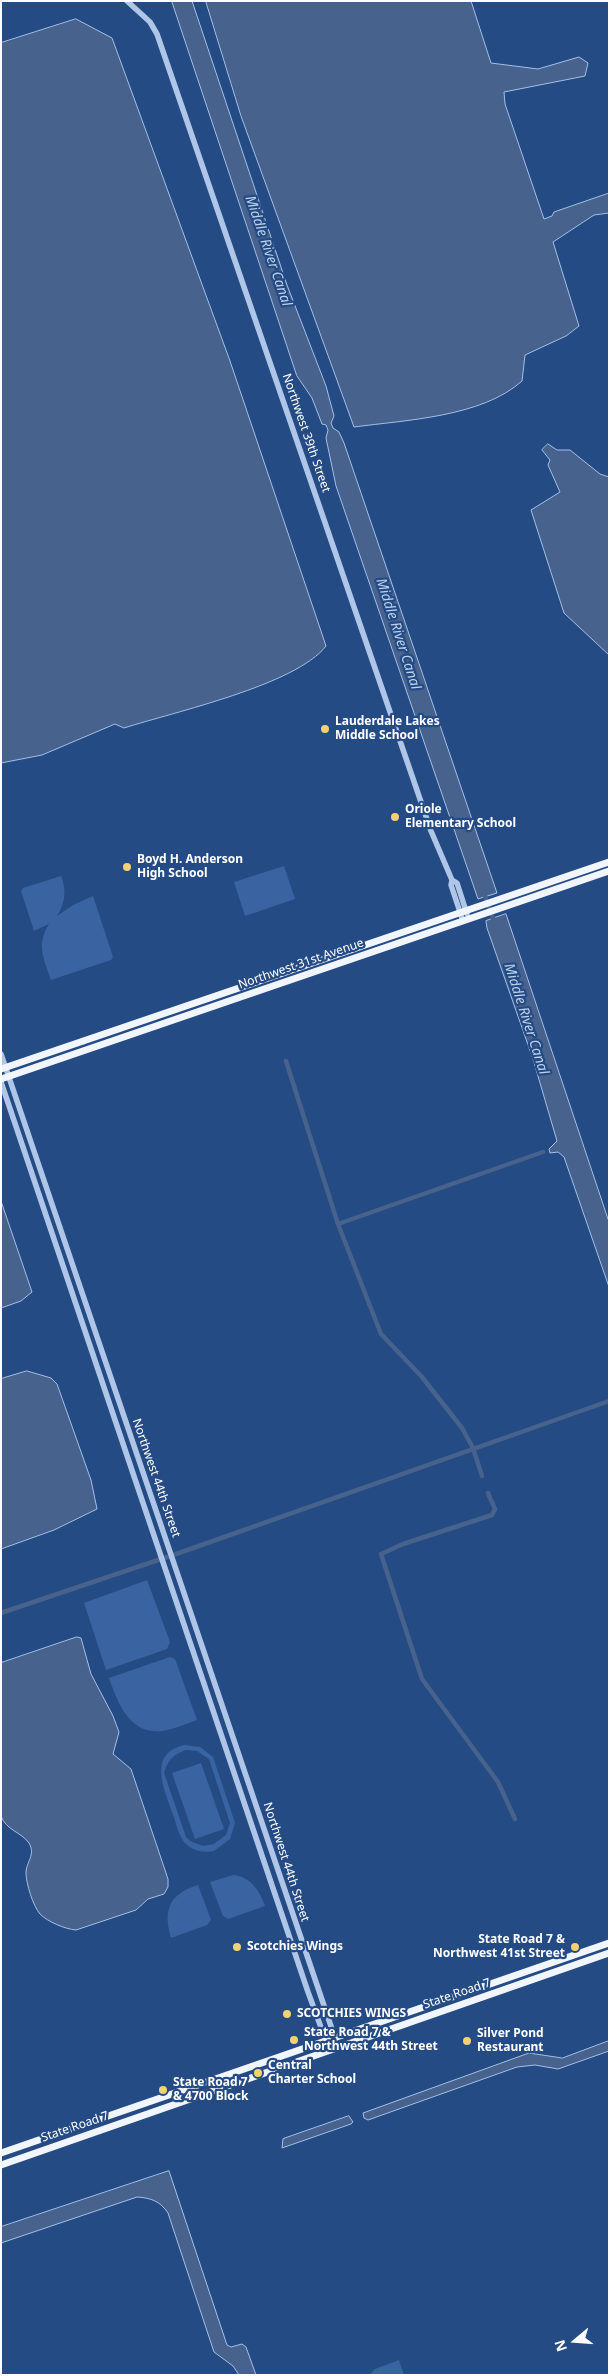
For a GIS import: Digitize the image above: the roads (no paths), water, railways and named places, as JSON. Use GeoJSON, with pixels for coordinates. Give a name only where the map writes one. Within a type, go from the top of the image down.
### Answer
{"type":"FeatureCollection","features":[{"type":"Feature","properties":{"kind":"main road","name":"Northwest 31st Avenue"},"geometry":{"type":"LineString","coordinates":[[3,1068],[609,862]]}},
{"type":"Feature","properties":{"kind":"main road","name":"Northwest 31st Avenue"},"geometry":{"type":"LineString","coordinates":[[4,1079],[609,871]]}},
{"type":"Feature","properties":{"kind":"main road","name":"State Road 7"},"geometry":{"type":"LineString","coordinates":[[1,2153],[609,1943]]}},
{"type":"Feature","properties":{"kind":"main road","name":"State Road 7"},"geometry":{"type":"LineString","coordinates":[[1,2165],[609,1953]]}},
{"type":"Feature","properties":{"kind":"main road"},"geometry":{"type":"LineString","coordinates":[[466,2003],[473,1994],[489,1985]]}},
{"type":"Feature","properties":{"kind":"main road"},"geometry":{"type":"LineString","coordinates":[[429,2016],[452,2004],[461,1995]]}},
{"type":"Feature","properties":{"kind":"street","name":"Northwest 39th Street"},"geometry":{"type":"LineString","coordinates":[[127,1],[150,22],[157,34],[431,831],[452,880],[457,883],[466,920]]}},
{"type":"Feature","properties":{"kind":"street","name":"Northwest 44th Street"},"geometry":{"type":"LineString","coordinates":[[1,1054],[4,1079],[25,1151],[326,2041],[333,2049]]}},
{"type":"Feature","properties":{"kind":"street","name":"Northwest 44th Street"},"geometry":{"type":"LineString","coordinates":[[4,1079],[34,1148],[176,1566],[335,2038],[333,2049]]}},
{"type":"Feature","properties":{"kind":"street"},"geometry":{"type":"LineString","coordinates":[[25,1151],[34,1148]]}},
{"type":"Feature","properties":{"kind":"street"},"geometry":{"type":"LineString","coordinates":[[151,1523],[160,1520]]}},
{"type":"Feature","properties":{"kind":"water"},"geometry":{"type":"Polygon","coordinates":[[[172,1],[192,1],[287,285],[326,386],[334,416],[331,423],[333,428],[339,432],[344,443],[497,893],[478,899],[336,486],[326,438],[328,430],[326,425],[322,424],[312,398],[297,376],[172,1]]]}},
{"type":"Feature","properties":{"kind":"water"},"geometry":{"type":"Polygon","coordinates":[[[206,1],[471,1],[491,63],[538,69],[579,57],[588,63],[585,76],[504,92],[505,104],[544,219],[552,216],[554,212],[609,193],[609,213],[594,215],[553,242],[579,326],[566,336],[525,355],[522,381],[505,393],[486,402],[465,410],[442,415],[354,427],[241,116],[206,1]]]}},
{"type":"Feature","properties":{"kind":"water"},"geometry":{"type":"Polygon","coordinates":[[[76,19],[112,38],[230,361],[326,646],[311,660],[289,673],[232,696],[124,728],[115,724],[42,755],[1,763],[1,43],[76,19]]]}},
{"type":"Feature","properties":{"kind":"water"},"geometry":{"type":"Polygon","coordinates":[[[548,444],[557,450],[570,450],[600,474],[609,477],[609,655],[564,613],[531,510],[560,492],[548,465],[550,460],[542,450],[548,444]]]}},
{"type":"Feature","properties":{"kind":"water"},"geometry":{"type":"Polygon","coordinates":[[[506,914],[609,1222],[609,1287],[564,1157],[558,1152],[550,1153],[549,1149],[557,1141],[533,1059],[487,928],[486,921],[506,914]]]}},
{"type":"Feature","properties":{"kind":"water"},"geometry":{"type":"Polygon","coordinates":[[[1,1201],[32,1292],[21,1301],[1,1308],[1,1201]]]}},
{"type":"Feature","properties":{"kind":"water"},"geometry":{"type":"Polygon","coordinates":[[[27,1371],[51,1378],[57,1384],[91,1480],[97,1509],[54,1530],[1,1549],[1,1379],[27,1371]]]}},
{"type":"Feature","properties":{"kind":"water"},"geometry":{"type":"Polygon","coordinates":[[[77,1637],[81,1638],[91,1674],[113,1716],[119,1732],[113,1754],[131,1769],[168,1879],[168,1887],[164,1894],[148,1899],[136,1910],[76,1930],[52,1922],[43,1917],[37,1910],[30,1894],[26,1877],[31,1847],[26,1839],[6,1825],[1,1816],[1,1663],[77,1637]]]}},
{"type":"Feature","properties":{"kind":"water"},"geometry":{"type":"Polygon","coordinates":[[[609,2041],[609,2051],[558,2069],[535,2065],[517,2067],[368,2120],[364,2118],[363,2113],[529,2053],[562,2058],[609,2041]]]}},
{"type":"Feature","properties":{"kind":"water"},"geometry":{"type":"Polygon","coordinates":[[[349,2116],[353,2122],[351,2124],[282,2148],[283,2139],[349,2116]]]}},
{"type":"Feature","properties":{"kind":"water"},"geometry":{"type":"Polygon","coordinates":[[[169,2171],[227,2345],[231,2347],[242,2344],[246,2347],[256,2375],[239,2375],[233,2366],[214,2352],[168,2213],[155,2201],[137,2197],[1,2243],[1,2227],[169,2171]]]}},
{"type":"Feature","properties":{"kind":"waterway","name":"Middle River Canal"},"geometry":{"type":"LineString","coordinates":[[484,893],[495,924]]}},
{"type":"Feature","properties":{"kind":"waterway"},"geometry":{"type":"LineString","coordinates":[[286,1061],[338,1224]]}},
{"type":"Feature","properties":{"kind":"waterway"},"geometry":{"type":"LineString","coordinates":[[482,1476],[473,1448],[462,1428],[422,1377],[381,1334],[338,1224],[543,1152]]}},
{"type":"Feature","properties":{"kind":"waterway"},"geometry":{"type":"LineString","coordinates":[[1,1613],[179,1553],[609,1401]]}},
{"type":"Feature","properties":{"kind":"waterway"},"geometry":{"type":"LineString","coordinates":[[488,1493],[495,1509],[492,1515],[403,1544],[381,1554],[422,1679],[498,1782],[515,1819]]}},
{"type":"Feature","properties":{"kind":"place","name":"Lauderdale Lakes Middle School"},"geometry":{"type":"Point","coordinates":[325,729]}},
{"type":"Feature","properties":{"kind":"place","name":"Oriole Elementary School"},"geometry":{"type":"Point","coordinates":[395,817]}},
{"type":"Feature","properties":{"kind":"place","name":"Boyd H. Anderson High School"},"geometry":{"type":"Point","coordinates":[127,867]}},
{"type":"Feature","properties":{"kind":"place","name":"Scotchies Wings"},"geometry":{"type":"Point","coordinates":[237,1947]}},
{"type":"Feature","properties":{"kind":"place","name":"State Road 7 & Northwest 41st Street"},"geometry":{"type":"Point","coordinates":[575,1947]}},
{"type":"Feature","properties":{"kind":"place","name":"SCOTCHIES WINGS"},"geometry":{"type":"Point","coordinates":[287,2014]}},
{"type":"Feature","properties":{"kind":"place","name":"State Road 7 & Northwest 44th Street"},"geometry":{"type":"Point","coordinates":[294,2040]}},
{"type":"Feature","properties":{"kind":"place","name":"Silver Pond Restaurant"},"geometry":{"type":"Point","coordinates":[467,2041]}},
{"type":"Feature","properties":{"kind":"place","name":"Central Charter School"},"geometry":{"type":"Point","coordinates":[258,2073]}},
{"type":"Feature","properties":{"kind":"place","name":"State Road 7 & 4700 Block"},"geometry":{"type":"Point","coordinates":[163,2090]}}]}
